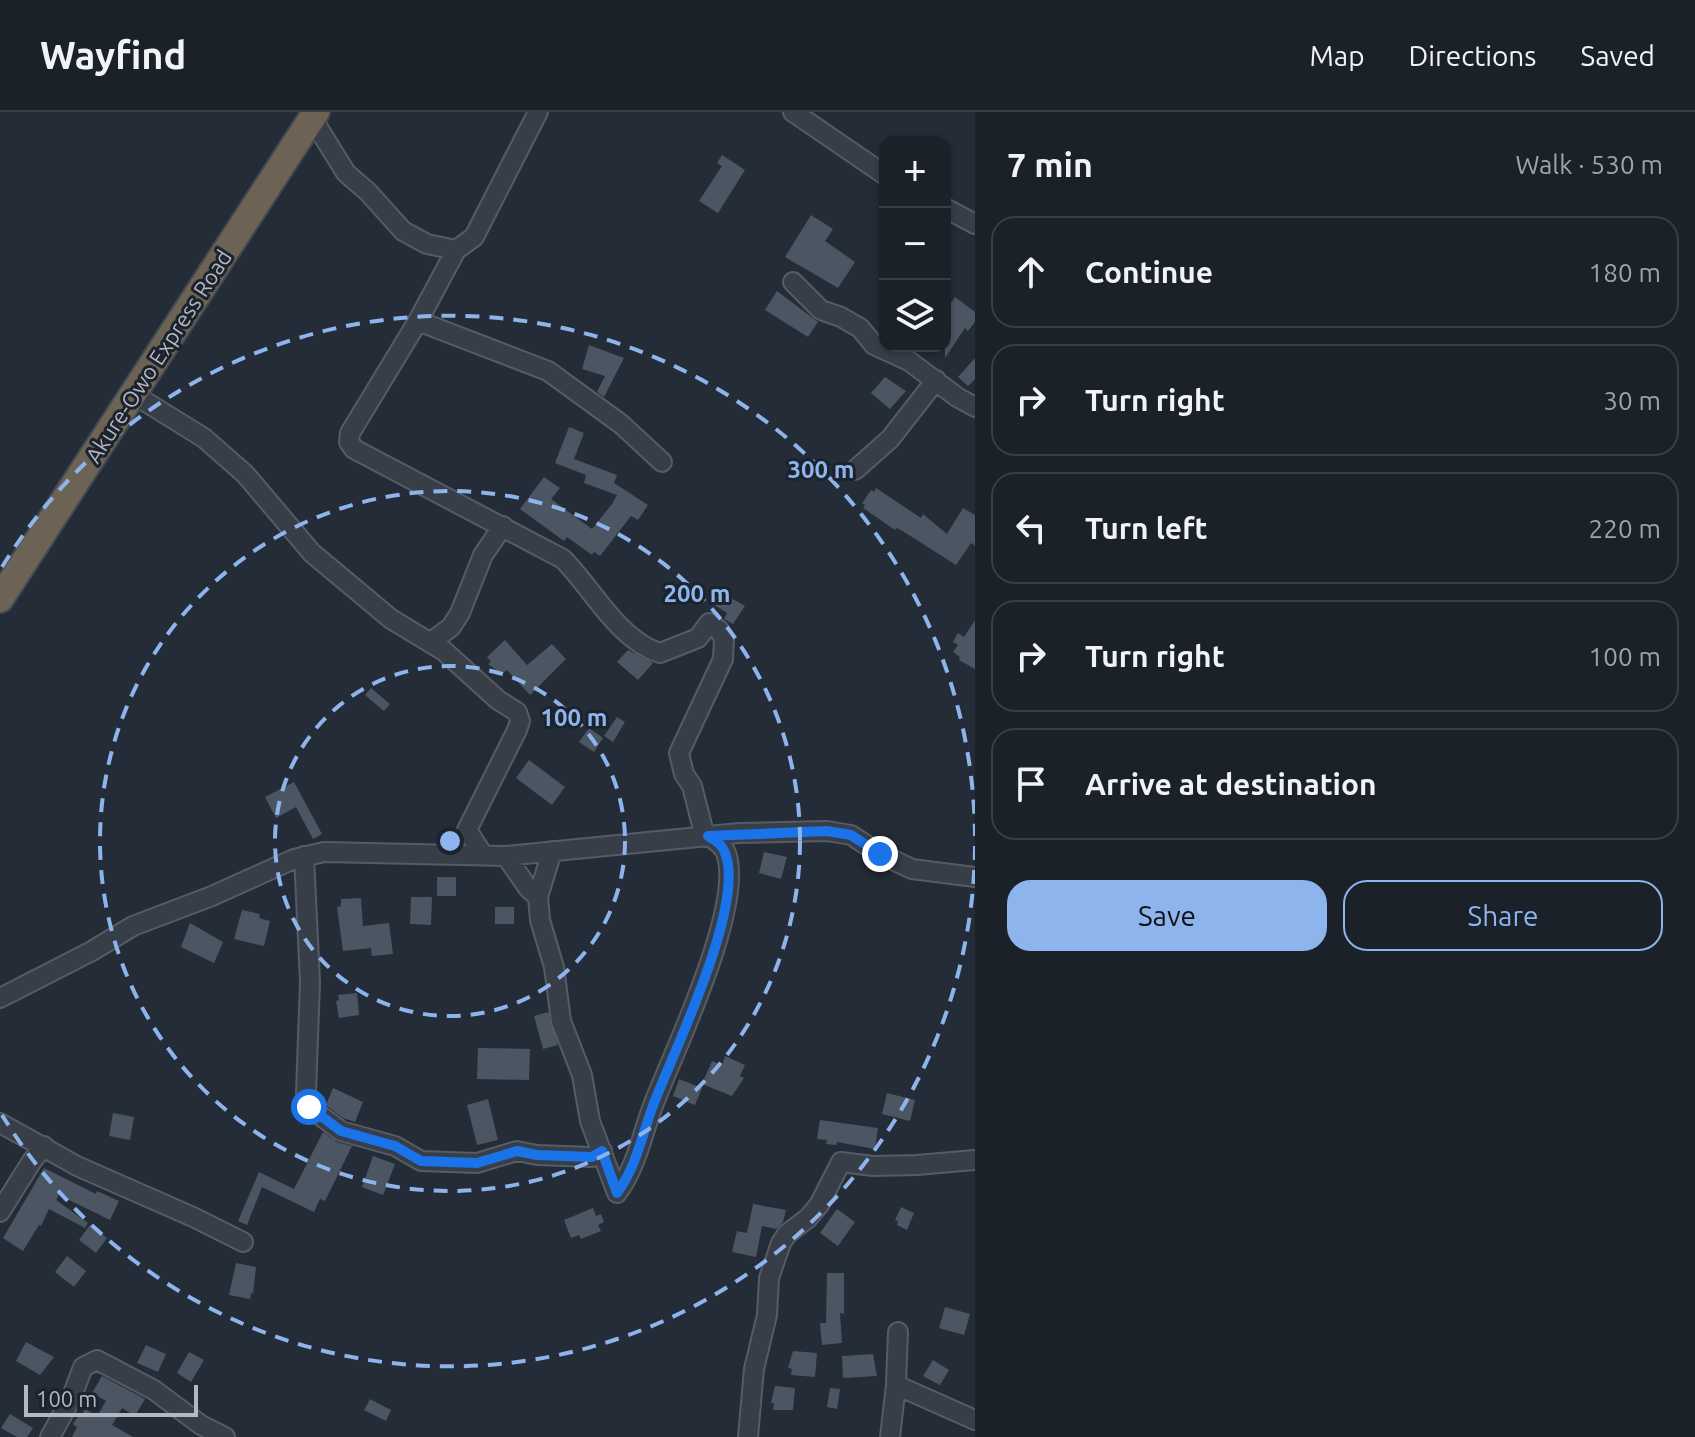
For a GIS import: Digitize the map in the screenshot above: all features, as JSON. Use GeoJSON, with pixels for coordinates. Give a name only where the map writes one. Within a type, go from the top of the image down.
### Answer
{"type":"FeatureCollection","features":[{"type":"Feature","properties":{"kind":"highway","name":"Akure-Owo Express Road"},"geometry":{"type":"LineString","coordinates":[[0,599],[314,115]]}},
{"type":"Feature","properties":{"kind":"street"},"geometry":{"type":"LineString","coordinates":[[538,112],[474,237],[456,250],[418,321],[350,433],[349,442],[354,449],[563,559],[582,578],[601,607],[637,643],[660,653],[698,638],[709,623],[719,630],[724,639],[723,659],[679,753],[684,774],[692,786],[704,833],[718,842],[726,854],[727,896],[723,923],[629,1177],[617,1193],[590,1121],[582,1075],[561,1021],[554,967],[540,920],[538,897],[552,851]]}},
{"type":"Feature","properties":{"kind":"street"},"geometry":{"type":"LineString","coordinates":[[799,114],[879,171]]}},
{"type":"Feature","properties":{"kind":"street"},"geometry":{"type":"LineString","coordinates":[[314,115],[346,173],[403,231],[427,244],[456,250]]}},
{"type":"Feature","properties":{"kind":"street"},"geometry":{"type":"LineString","coordinates":[[951,211],[975,224]]}},
{"type":"Feature","properties":{"kind":"street"},"geometry":{"type":"LineString","coordinates":[[793,282],[821,310],[860,328],[874,345],[909,361],[975,407]]}},
{"type":"Feature","properties":{"kind":"street"},"geometry":{"type":"LineString","coordinates":[[418,321],[548,371],[621,424],[662,462]]}},
{"type":"Feature","properties":{"kind":"street"},"geometry":{"type":"LineString","coordinates":[[855,470],[890,439],[936,380]]}},
{"type":"Feature","properties":{"kind":"street"},"geometry":{"type":"LineString","coordinates":[[133,394],[204,438],[245,474],[312,553],[391,619],[444,651],[498,700],[517,712],[520,721],[467,830],[450,854]]}},
{"type":"Feature","properties":{"kind":"street"},"geometry":{"type":"LineString","coordinates":[[431,642],[451,627],[460,613],[483,555],[503,526]]}},
{"type":"Feature","properties":{"kind":"street"},"geometry":{"type":"LineString","coordinates":[[467,830],[483,855]]}},
{"type":"Feature","properties":{"kind":"street"},"geometry":{"type":"LineString","coordinates":[[0,998],[92,951],[133,926],[304,856],[324,852],[506,856],[708,836],[827,831],[851,835],[880,854],[912,869],[975,877]]}},
{"type":"Feature","properties":{"kind":"street"},"geometry":{"type":"LineString","coordinates":[[304,856],[309,923],[306,1092],[309,1107],[341,1131],[395,1146],[421,1161],[477,1163],[517,1151],[592,1157],[602,1151]]}},
{"type":"Feature","properties":{"kind":"street"},"geometry":{"type":"LineString","coordinates":[[506,856],[538,897]]}},
{"type":"Feature","properties":{"kind":"street"},"geometry":{"type":"LineString","coordinates":[[0,1123],[77,1166],[243,1242]]}},
{"type":"Feature","properties":{"kind":"street"},"geometry":{"type":"LineString","coordinates":[[0,1212],[25,1170],[44,1146]]}},
{"type":"Feature","properties":{"kind":"street"},"geometry":{"type":"LineString","coordinates":[[748,1437],[754,1369],[767,1315],[769,1278],[781,1243],[819,1205],[841,1162],[873,1166],[975,1160]]}},
{"type":"Feature","properties":{"kind":"street"},"geometry":{"type":"LineString","coordinates":[[890,1437],[898,1332]]}},
{"type":"Feature","properties":{"kind":"street"},"geometry":{"type":"LineString","coordinates":[[50,1437],[71,1399],[83,1367],[97,1360],[154,1390],[201,1425],[225,1437]]}},
{"type":"Feature","properties":{"kind":"street"},"geometry":{"type":"LineString","coordinates":[[896,1385],[975,1420]]}},
{"type":"Feature","properties":{"kind":"building"},"geometry":{"type":"Polygon","coordinates":[[[722,155],[745,170],[718,213],[699,201],[722,166],[717,163],[722,155]]]}},
{"type":"Feature","properties":{"kind":"building"},"geometry":{"type":"Polygon","coordinates":[[[811,215],[833,229],[825,241],[855,262],[838,288],[785,257],[811,215]]]}},
{"type":"Feature","properties":{"kind":"building"},"geometry":{"type":"Polygon","coordinates":[[[777,291],[818,322],[808,337],[765,310],[777,291]]]}},
{"type":"Feature","properties":{"kind":"building"},"geometry":{"type":"Polygon","coordinates":[[[955,297],[975,312],[975,322],[968,331],[965,328],[951,349],[951,303],[955,297]]]}},
{"type":"Feature","properties":{"kind":"building"},"geometry":{"type":"Polygon","coordinates":[[[589,345],[624,358],[604,397],[597,392],[605,376],[582,369],[589,345]]]}},
{"type":"Feature","properties":{"kind":"building"},"geometry":{"type":"Polygon","coordinates":[[[975,358],[975,379],[968,386],[958,377],[975,358]]]}},
{"type":"Feature","properties":{"kind":"building"},"geometry":{"type":"Polygon","coordinates":[[[885,377],[906,391],[890,409],[871,393],[885,377]]]}},
{"type":"Feature","properties":{"kind":"building"},"geometry":{"type":"Polygon","coordinates":[[[569,427],[584,433],[574,459],[617,475],[614,483],[648,505],[638,520],[631,516],[600,556],[594,552],[592,555],[567,537],[564,541],[520,509],[544,477],[560,488],[551,499],[592,529],[612,504],[617,495],[584,483],[586,475],[555,463],[569,427]]]}},
{"type":"Feature","properties":{"kind":"building"},"geometry":{"type":"Polygon","coordinates":[[[876,488],[921,518],[923,514],[947,534],[963,508],[975,515],[975,546],[971,543],[956,565],[901,530],[895,530],[863,508],[865,505],[862,503],[876,488]]]}},
{"type":"Feature","properties":{"kind":"building"},"geometry":{"type":"Polygon","coordinates":[[[718,591],[745,606],[733,624],[724,619],[727,613],[711,603],[718,591]]]}},
{"type":"Feature","properties":{"kind":"building"},"geometry":{"type":"Polygon","coordinates":[[[975,620],[975,669],[959,660],[960,657],[953,652],[958,645],[953,642],[958,633],[964,637],[975,620]]]}},
{"type":"Feature","properties":{"kind":"building"},"geometry":{"type":"Polygon","coordinates":[[[505,640],[527,665],[552,644],[566,659],[530,695],[507,670],[502,674],[488,664],[491,662],[487,657],[505,640]]]}},
{"type":"Feature","properties":{"kind":"building"},"geometry":{"type":"Polygon","coordinates":[[[628,650],[653,663],[638,680],[617,662],[628,650]]]}},
{"type":"Feature","properties":{"kind":"building"},"geometry":{"type":"Polygon","coordinates":[[[371,688],[390,704],[384,711],[365,695],[371,688]]]}},
{"type":"Feature","properties":{"kind":"building"},"geometry":{"type":"Polygon","coordinates":[[[617,717],[625,722],[613,742],[604,736],[617,717]]]}},
{"type":"Feature","properties":{"kind":"building"},"geometry":{"type":"Polygon","coordinates":[[[589,728],[603,738],[594,752],[579,742],[589,728]]]}},
{"type":"Feature","properties":{"kind":"building"},"geometry":{"type":"Polygon","coordinates":[[[529,760],[565,787],[552,805],[516,778],[529,760]]]}},
{"type":"Feature","properties":{"kind":"building"},"geometry":{"type":"Polygon","coordinates":[[[294,782],[322,834],[313,839],[296,807],[276,818],[265,797],[294,782]]]}},
{"type":"Feature","properties":{"kind":"building"},"geometry":{"type":"Polygon","coordinates":[[[764,852],[787,857],[781,879],[759,873],[764,852]]]}},
{"type":"Feature","properties":{"kind":"building"},"geometry":{"type":"Polygon","coordinates":[[[437,877],[456,877],[456,896],[437,896],[437,877]]]}},
{"type":"Feature","properties":{"kind":"building"},"geometry":{"type":"Polygon","coordinates":[[[411,897],[432,897],[431,925],[410,924],[411,897]]]}},
{"type":"Feature","properties":{"kind":"building"},"geometry":{"type":"Polygon","coordinates":[[[361,898],[363,926],[389,923],[393,954],[372,956],[371,948],[343,951],[337,907],[341,906],[341,899],[361,898]]]}},
{"type":"Feature","properties":{"kind":"building"},"geometry":{"type":"Polygon","coordinates":[[[495,907],[514,907],[514,924],[495,924],[495,907]]]}},
{"type":"Feature","properties":{"kind":"building"},"geometry":{"type":"Polygon","coordinates":[[[242,910],[260,914],[259,918],[270,921],[264,946],[234,939],[242,910]]]}},
{"type":"Feature","properties":{"kind":"building"},"geometry":{"type":"Polygon","coordinates":[[[190,923],[223,942],[214,963],[181,947],[190,923]]]}},
{"type":"Feature","properties":{"kind":"building"},"geometry":{"type":"Polygon","coordinates":[[[357,993],[359,1015],[339,1018],[338,995],[357,993]]]}},
{"type":"Feature","properties":{"kind":"building"},"geometry":{"type":"Polygon","coordinates":[[[548,1012],[558,1045],[543,1049],[534,1016],[548,1012]]]}},
{"type":"Feature","properties":{"kind":"building"},"geometry":{"type":"Polygon","coordinates":[[[478,1048],[530,1049],[529,1080],[477,1079],[478,1048]]]}},
{"type":"Feature","properties":{"kind":"building"},"geometry":{"type":"Polygon","coordinates":[[[725,1056],[745,1065],[740,1076],[744,1078],[732,1096],[702,1084],[712,1061],[722,1065],[725,1056]]]}},
{"type":"Feature","properties":{"kind":"building"},"geometry":{"type":"Polygon","coordinates":[[[679,1079],[702,1088],[695,1105],[673,1096],[679,1079]]]}},
{"type":"Feature","properties":{"kind":"building"},"geometry":{"type":"Polygon","coordinates":[[[333,1088],[363,1102],[355,1122],[343,1118],[326,1105],[333,1088]]]}},
{"type":"Feature","properties":{"kind":"building"},"geometry":{"type":"Polygon","coordinates":[[[887,1093],[915,1100],[910,1121],[882,1114],[887,1093]]]}},
{"type":"Feature","properties":{"kind":"building"},"geometry":{"type":"Polygon","coordinates":[[[488,1099],[498,1140],[477,1145],[467,1105],[488,1099]]]}},
{"type":"Feature","properties":{"kind":"building"},"geometry":{"type":"Polygon","coordinates":[[[113,1113],[134,1117],[130,1140],[109,1136],[113,1113]]]}},
{"type":"Feature","properties":{"kind":"building"},"geometry":{"type":"Polygon","coordinates":[[[820,1120],[878,1128],[875,1149],[837,1142],[836,1145],[826,1144],[827,1140],[817,1139],[820,1120]]]}},
{"type":"Feature","properties":{"kind":"building"},"geometry":{"type":"Polygon","coordinates":[[[323,1132],[337,1142],[352,1146],[325,1201],[320,1199],[314,1212],[262,1187],[247,1225],[238,1221],[259,1172],[294,1189],[323,1132]]]}},
{"type":"Feature","properties":{"kind":"building"},"geometry":{"type":"Polygon","coordinates":[[[373,1156],[395,1164],[383,1195],[362,1187],[373,1156]]]}},
{"type":"Feature","properties":{"kind":"building"},"geometry":{"type":"Polygon","coordinates":[[[44,1168],[96,1194],[97,1191],[119,1201],[110,1220],[59,1195],[56,1200],[88,1223],[85,1228],[49,1209],[23,1251],[3,1238],[44,1168]]]}},
{"type":"Feature","properties":{"kind":"building"},"geometry":{"type":"Polygon","coordinates":[[[753,1204],[786,1210],[783,1222],[776,1229],[762,1226],[756,1257],[732,1252],[737,1231],[747,1233],[753,1204]]]}},
{"type":"Feature","properties":{"kind":"building"},"geometry":{"type":"Polygon","coordinates":[[[901,1207],[914,1213],[907,1230],[897,1225],[898,1221],[895,1220],[901,1207]]]}},
{"type":"Feature","properties":{"kind":"building"},"geometry":{"type":"Polygon","coordinates":[[[593,1208],[596,1216],[601,1214],[604,1222],[598,1225],[601,1231],[581,1239],[579,1235],[571,1238],[564,1220],[593,1208]]]}},
{"type":"Feature","properties":{"kind":"building"},"geometry":{"type":"Polygon","coordinates":[[[837,1209],[855,1222],[838,1246],[820,1233],[837,1209]]]}},
{"type":"Feature","properties":{"kind":"building"},"geometry":{"type":"Polygon","coordinates":[[[90,1225],[107,1238],[96,1253],[79,1240],[90,1225]]]}},
{"type":"Feature","properties":{"kind":"building"},"geometry":{"type":"Polygon","coordinates":[[[67,1256],[86,1271],[74,1287],[55,1272],[67,1256]]]}},
{"type":"Feature","properties":{"kind":"building"},"geometry":{"type":"Polygon","coordinates":[[[236,1263],[256,1267],[250,1299],[229,1295],[236,1263]]]}},
{"type":"Feature","properties":{"kind":"building"},"geometry":{"type":"Polygon","coordinates":[[[827,1273],[844,1273],[844,1314],[840,1313],[842,1343],[822,1345],[820,1323],[826,1323],[827,1273]]]}},
{"type":"Feature","properties":{"kind":"building"},"geometry":{"type":"Polygon","coordinates":[[[945,1307],[970,1314],[964,1335],[939,1328],[945,1307]]]}},
{"type":"Feature","properties":{"kind":"building"},"geometry":{"type":"Polygon","coordinates":[[[26,1342],[54,1357],[40,1375],[16,1361],[26,1342]]]}},
{"type":"Feature","properties":{"kind":"building"},"geometry":{"type":"Polygon","coordinates":[[[146,1345],[166,1354],[158,1372],[137,1363],[146,1345]]]}},
{"type":"Feature","properties":{"kind":"building"},"geometry":{"type":"Polygon","coordinates":[[[793,1351],[817,1353],[815,1377],[791,1375],[792,1369],[788,1368],[793,1351]]]}},
{"type":"Feature","properties":{"kind":"building"},"geometry":{"type":"Polygon","coordinates":[[[189,1352],[204,1360],[191,1382],[177,1373],[189,1352]]]}},
{"type":"Feature","properties":{"kind":"building"},"geometry":{"type":"Polygon","coordinates":[[[873,1354],[877,1376],[843,1378],[842,1356],[873,1354]]]}},
{"type":"Feature","properties":{"kind":"building"},"geometry":{"type":"Polygon","coordinates":[[[933,1360],[949,1370],[940,1385],[923,1376],[933,1360]]]}},
{"type":"Feature","properties":{"kind":"building"},"geometry":{"type":"Polygon","coordinates":[[[102,1376],[145,1399],[135,1416],[122,1408],[112,1425],[133,1437],[72,1437],[77,1427],[73,1424],[79,1415],[85,1409],[97,1416],[106,1401],[92,1393],[102,1376]]]}},
{"type":"Feature","properties":{"kind":"building"},"geometry":{"type":"Polygon","coordinates":[[[775,1386],[795,1388],[793,1410],[773,1410],[774,1403],[771,1403],[775,1386]]]}},
{"type":"Feature","properties":{"kind":"building"},"geometry":{"type":"Polygon","coordinates":[[[830,1388],[840,1389],[837,1409],[827,1407],[830,1388]]]}},
{"type":"Feature","properties":{"kind":"building"},"geometry":{"type":"Polygon","coordinates":[[[370,1399],[391,1410],[386,1421],[364,1410],[370,1399]]]}},
{"type":"Feature","properties":{"kind":"building"},"geometry":{"type":"Polygon","coordinates":[[[10,1414],[33,1428],[27,1437],[17,1437],[1,1428],[10,1414]]]}},
{"type":"Feature","properties":{"kind":"route"},"geometry":{"type":"LineString","coordinates":[[309,1107],[341,1131],[395,1146],[421,1161],[477,1163],[517,1151],[559,1157],[592,1157],[602,1151],[617,1193],[629,1177],[723,923],[728,877],[726,854],[718,842],[708,836],[827,831],[851,835],[880,854]]}}]}
